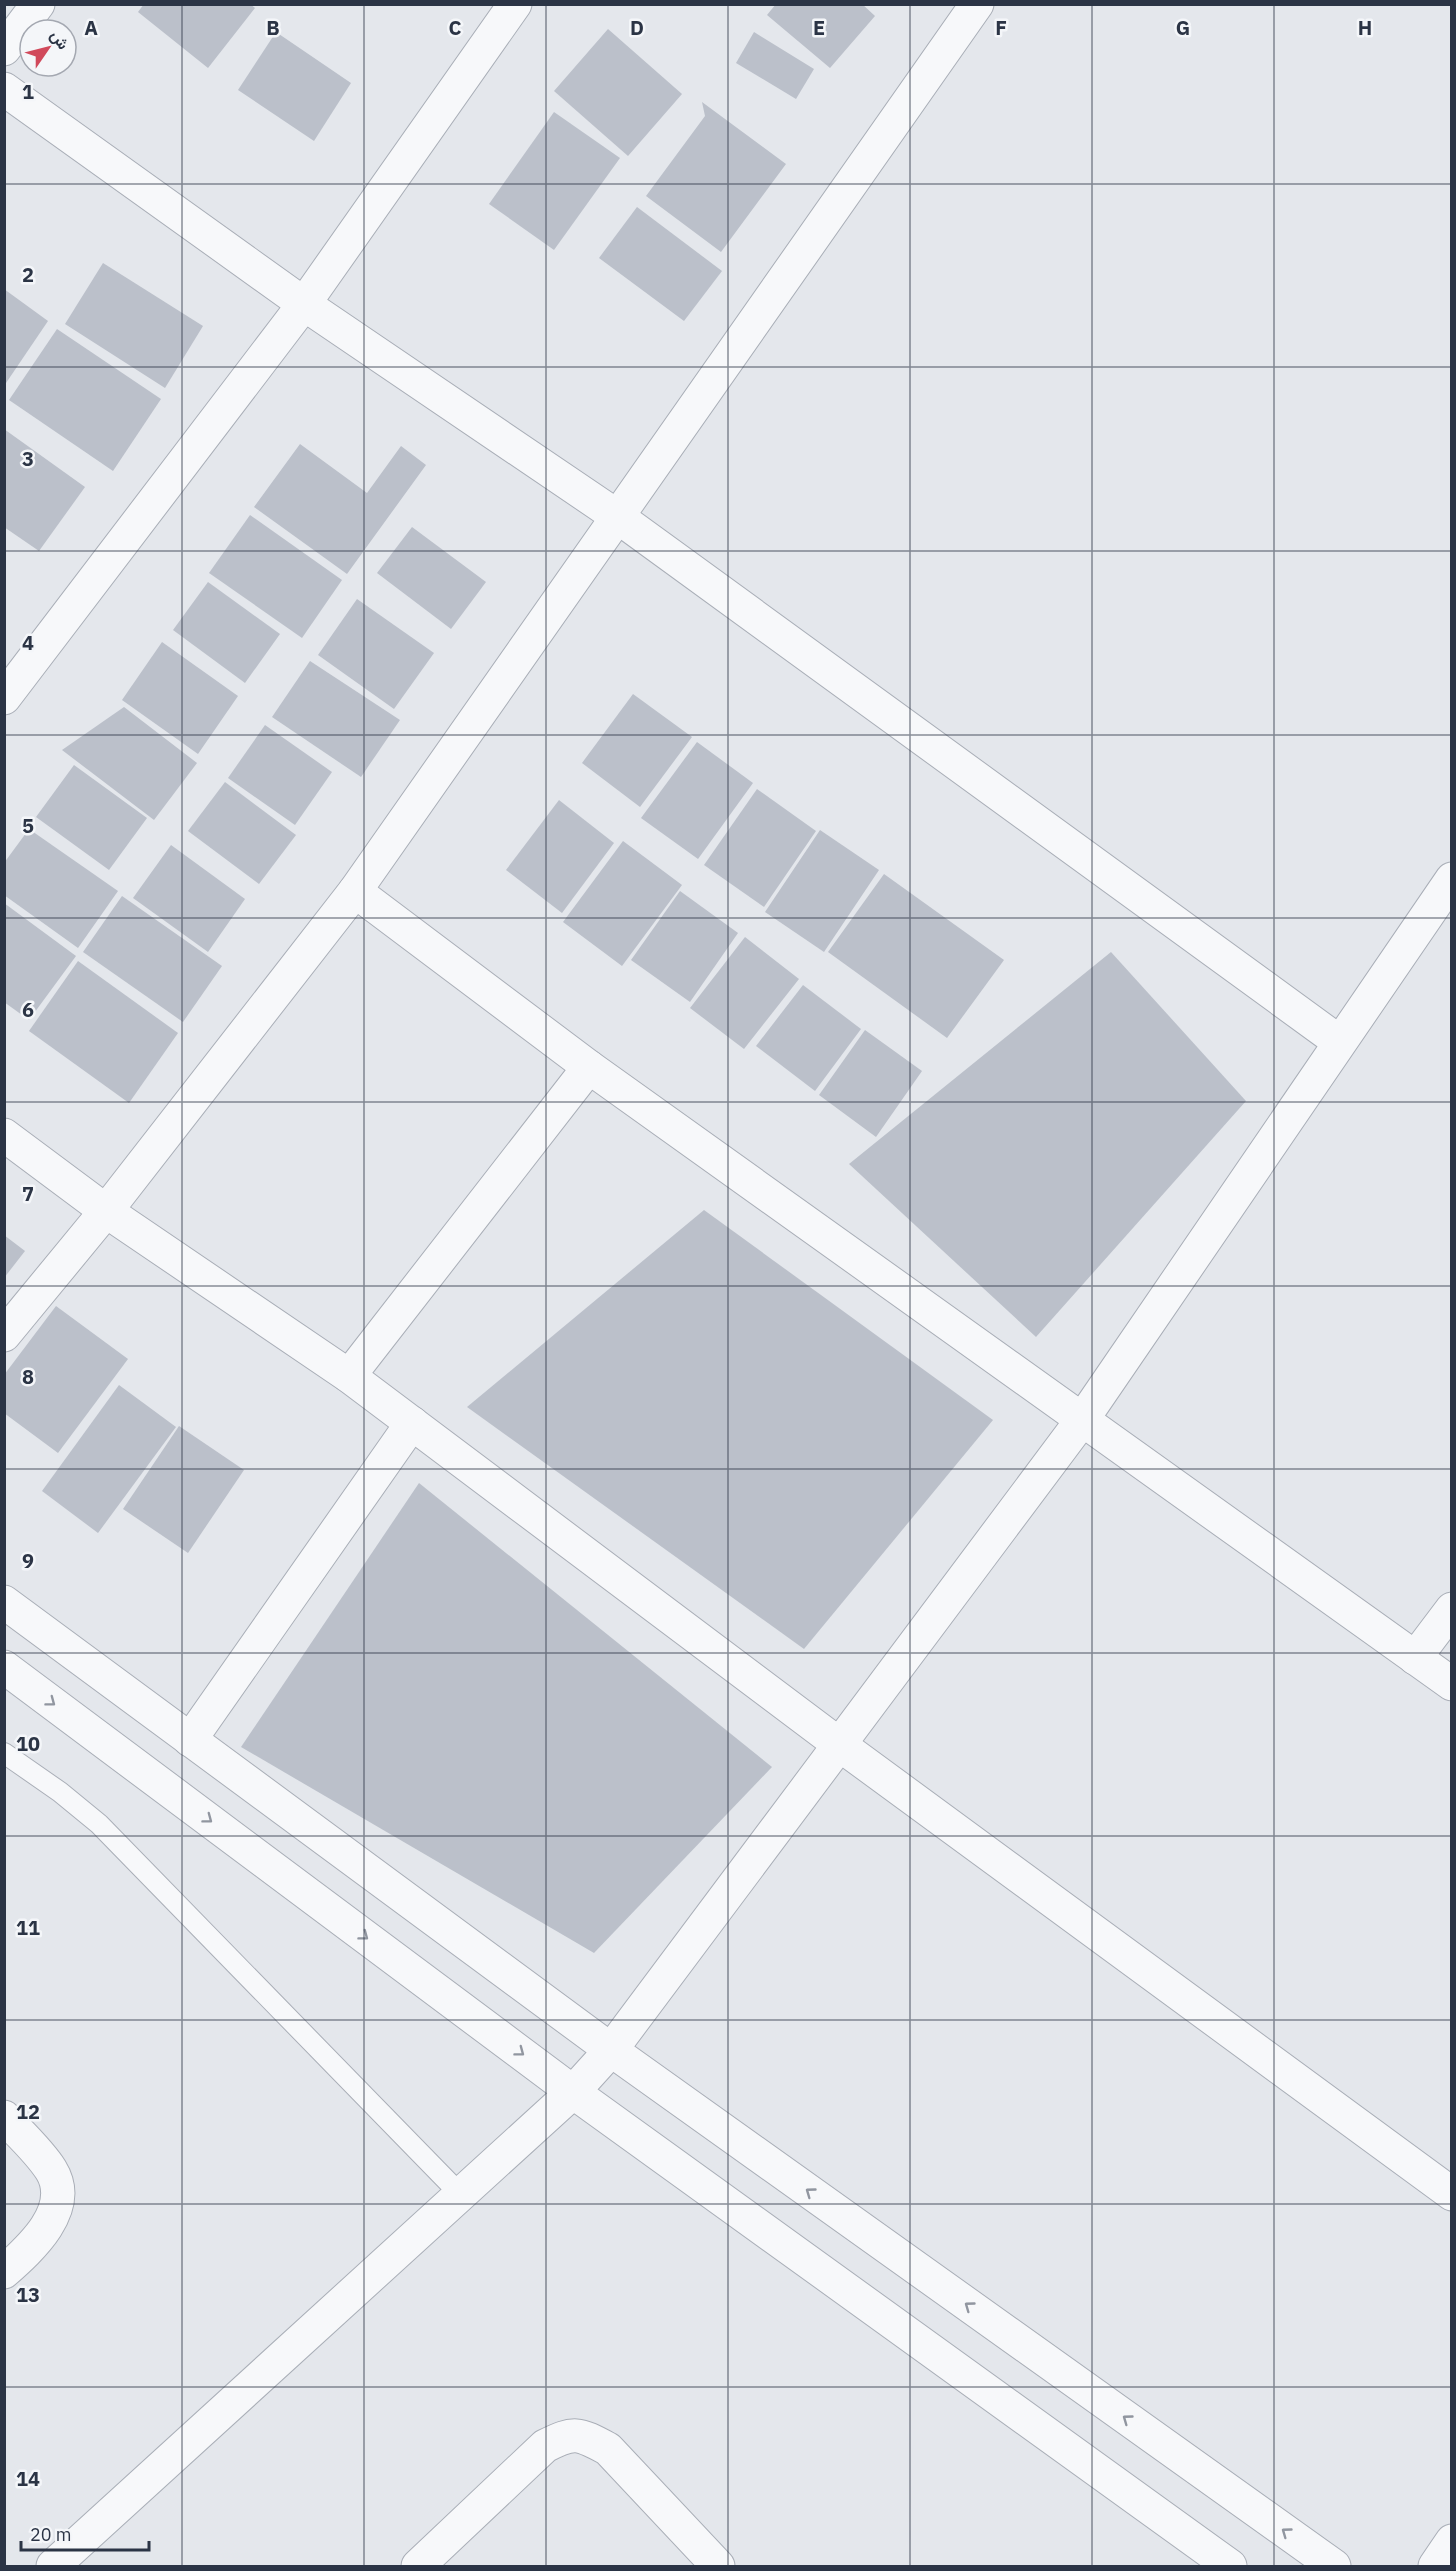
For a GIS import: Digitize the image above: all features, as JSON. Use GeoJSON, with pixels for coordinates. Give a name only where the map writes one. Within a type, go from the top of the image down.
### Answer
{"type":"FeatureCollection","features":[{"type":"Feature","properties":{"kind":"street"},"geometry":{"type":"LineString","coordinates":[[4,49],[38,4]]}},
{"type":"Feature","properties":{"kind":"street"},"geometry":{"type":"LineString","coordinates":[[4,698],[304,304],[515,4]]}},
{"type":"Feature","properties":{"kind":"street"},"geometry":{"type":"LineString","coordinates":[[4,1335],[106,1211],[355,891],[977,4]]}},
{"type":"Feature","properties":{"kind":"street"},"geometry":{"type":"LineString","coordinates":[[4,89],[304,304],[618,517],[1338,1041]]}},
{"type":"Feature","properties":{"kind":"street"},"geometry":{"type":"LineString","coordinates":[[53,2566],[573,2092],[611,2050],[1082,1420],[1338,1041],[1452,879]]}},
{"type":"Feature","properties":{"kind":"street"},"geometry":{"type":"LineString","coordinates":[[355,891],[589,1067],[1452,1684]]}},
{"type":"Feature","properties":{"kind":"street"},"geometry":{"type":"LineString","coordinates":[[350,1377],[589,1067]]}},
{"type":"Feature","properties":{"kind":"street"},"geometry":{"type":"LineString","coordinates":[[4,1135],[106,1211],[350,1377],[840,1745],[1452,2194]]}},
{"type":"Feature","properties":{"kind":"street"},"geometry":{"type":"LineString","coordinates":[[190,1740],[412,1423]]}},
{"type":"Feature","properties":{"kind":"street"},"geometry":{"type":"LineString","coordinates":[[4,1602],[611,2050],[1334,2566]]}},
{"type":"Feature","properties":{"kind":"street"},"geometry":{"type":"LineString","coordinates":[[1415,1658],[1452,1609]]}},
{"type":"Feature","properties":{"kind":"street"},"geometry":{"type":"LineString","coordinates":[[4,1667],[573,2092],[1230,2566]]}},
{"type":"Feature","properties":{"kind":"street"},"geometry":{"type":"LineString","coordinates":[[4,2117],[51,2171],[57,2187],[56,2202],[49,2224],[27,2252],[4,2272]]}},
{"type":"Feature","properties":{"kind":"street"},"geometry":{"type":"LineString","coordinates":[[418,2566],[545,2446],[568,2435],[589,2438],[608,2449],[718,2566]]}},
{"type":"Feature","properties":{"kind":"street"},"geometry":{"type":"LineString","coordinates":[[1435,2566],[1452,2541]]}},
{"type":"Feature","properties":{"kind":"lane"},"geometry":{"type":"LineString","coordinates":[[4,1753],[60,1792],[99,1824],[460,2195]]}},
{"type":"Feature","properties":{"kind":"building"},"geometry":{"type":"Polygon","coordinates":[[[144,4],[250,4],[255,8],[208,68],[138,12],[144,4]]]}},
{"type":"Feature","properties":{"kind":"building"},"geometry":{"type":"Polygon","coordinates":[[[776,4],[862,4],[875,16],[830,68],[767,15],[776,4]]]}},
{"type":"Feature","properties":{"kind":"building"},"geometry":{"type":"Polygon","coordinates":[[[608,29],[682,94],[628,156],[554,91],[608,29]]]}},
{"type":"Feature","properties":{"kind":"building"},"geometry":{"type":"Polygon","coordinates":[[[276,32],[351,83],[314,141],[238,90],[276,32]]]}},
{"type":"Feature","properties":{"kind":"building"},"geometry":{"type":"Polygon","coordinates":[[[754,32],[814,69],[796,99],[736,63],[754,32]]]}},
{"type":"Feature","properties":{"kind":"building"},"geometry":{"type":"Polygon","coordinates":[[[702,102],[786,164],[721,252],[646,196],[705,116],[702,102]]]}},
{"type":"Feature","properties":{"kind":"building"},"geometry":{"type":"Polygon","coordinates":[[[554,112],[620,158],[554,250],[489,204],[554,112]]]}},
{"type":"Feature","properties":{"kind":"building"},"geometry":{"type":"Polygon","coordinates":[[[637,207],[722,271],[684,321],[599,258],[637,207]]]}},
{"type":"Feature","properties":{"kind":"building"},"geometry":{"type":"Polygon","coordinates":[[[103,263],[203,326],[165,388],[65,324],[103,263]]]}},
{"type":"Feature","properties":{"kind":"building"},"geometry":{"type":"Polygon","coordinates":[[[4,289],[48,321],[4,386],[4,289]]]}},
{"type":"Feature","properties":{"kind":"building"},"geometry":{"type":"Polygon","coordinates":[[[57,329],[161,399],[113,471],[9,400],[57,329]]]}},
{"type":"Feature","properties":{"kind":"building"},"geometry":{"type":"Polygon","coordinates":[[[4,429],[85,487],[39,551],[4,527],[4,429]]]}},
{"type":"Feature","properties":{"kind":"building"},"geometry":{"type":"Polygon","coordinates":[[[300,444],[367,493],[401,446],[426,465],[347,574],[254,507],[300,444]]]}},
{"type":"Feature","properties":{"kind":"building"},"geometry":{"type":"Polygon","coordinates":[[[250,515],[342,580],[302,638],[209,573],[250,515]]]}},
{"type":"Feature","properties":{"kind":"building"},"geometry":{"type":"Polygon","coordinates":[[[412,527],[486,582],[451,629],[377,573],[412,527]]]}},
{"type":"Feature","properties":{"kind":"building"},"geometry":{"type":"Polygon","coordinates":[[[208,582],[280,634],[245,683],[173,630],[208,582]]]}},
{"type":"Feature","properties":{"kind":"building"},"geometry":{"type":"Polygon","coordinates":[[[357,599],[434,653],[394,709],[318,655],[357,599]]]}},
{"type":"Feature","properties":{"kind":"building"},"geometry":{"type":"Polygon","coordinates":[[[162,642],[238,696],[198,754],[122,700],[162,642]]]}},
{"type":"Feature","properties":{"kind":"building"},"geometry":{"type":"Polygon","coordinates":[[[310,661],[400,720],[361,777],[272,717],[310,661]]]}},
{"type":"Feature","properties":{"kind":"building"},"geometry":{"type":"Polygon","coordinates":[[[633,694],[692,737],[640,807],[582,763],[633,694]]]}},
{"type":"Feature","properties":{"kind":"building"},"geometry":{"type":"Polygon","coordinates":[[[124,707],[197,763],[154,820],[62,750],[124,707]]]}},
{"type":"Feature","properties":{"kind":"building"},"geometry":{"type":"Polygon","coordinates":[[[265,725],[332,772],[295,825],[228,778],[265,725]]]}},
{"type":"Feature","properties":{"kind":"building"},"geometry":{"type":"Polygon","coordinates":[[[697,742],[753,783],[698,859],[641,818],[697,742]]]}},
{"type":"Feature","properties":{"kind":"building"},"geometry":{"type":"Polygon","coordinates":[[[74,765],[147,818],[109,870],[36,817],[74,765]]]}},
{"type":"Feature","properties":{"kind":"building"},"geometry":{"type":"Polygon","coordinates":[[[225,782],[296,835],[259,884],[188,831],[225,782]]]}},
{"type":"Feature","properties":{"kind":"building"},"geometry":{"type":"Polygon","coordinates":[[[757,789],[816,831],[764,907],[704,865],[757,789]]]}},
{"type":"Feature","properties":{"kind":"building"},"geometry":{"type":"Polygon","coordinates":[[[559,800],[614,843],[562,913],[506,870],[559,800]]]}},
{"type":"Feature","properties":{"kind":"building"},"geometry":{"type":"Polygon","coordinates":[[[29,829],[118,891],[78,948],[4,895],[4,863],[29,829]]]}},
{"type":"Feature","properties":{"kind":"building"},"geometry":{"type":"Polygon","coordinates":[[[820,830],[879,870],[824,952],[765,912],[820,830]]]}},
{"type":"Feature","properties":{"kind":"building"},"geometry":{"type":"Polygon","coordinates":[[[623,841],[682,885],[622,966],[563,922],[623,841]]]}},
{"type":"Feature","properties":{"kind":"building"},"geometry":{"type":"Polygon","coordinates":[[[171,845],[245,899],[208,952],[133,898],[171,845]]]}},
{"type":"Feature","properties":{"kind":"building"},"geometry":{"type":"Polygon","coordinates":[[[884,874],[1004,960],[947,1038],[828,952],[884,874]]]}},
{"type":"Feature","properties":{"kind":"building"},"geometry":{"type":"Polygon","coordinates":[[[680,891],[738,933],[690,1002],[631,960],[680,891]]]}},
{"type":"Feature","properties":{"kind":"building"},"geometry":{"type":"Polygon","coordinates":[[[122,896],[222,966],[183,1022],[83,952],[122,896]]]}},
{"type":"Feature","properties":{"kind":"building"},"geometry":{"type":"Polygon","coordinates":[[[4,903],[76,956],[29,1020],[4,1002],[4,903]]]}},
{"type":"Feature","properties":{"kind":"building"},"geometry":{"type":"Polygon","coordinates":[[[745,937],[799,979],[744,1049],[690,1008],[745,937]]]}},
{"type":"Feature","properties":{"kind":"building"},"geometry":{"type":"Polygon","coordinates":[[[1111,952],[1246,1101],[1036,1337],[849,1164],[1111,952]]]}},
{"type":"Feature","properties":{"kind":"building"},"geometry":{"type":"Polygon","coordinates":[[[78,961],[178,1033],[129,1103],[29,1031],[78,961]]]}},
{"type":"Feature","properties":{"kind":"building"},"geometry":{"type":"Polygon","coordinates":[[[803,985],[861,1029],[815,1091],[756,1046],[803,985]]]}},
{"type":"Feature","properties":{"kind":"building"},"geometry":{"type":"Polygon","coordinates":[[[865,1030],[922,1071],[876,1137],[819,1095],[865,1030]]]}},
{"type":"Feature","properties":{"kind":"building"},"geometry":{"type":"Polygon","coordinates":[[[704,1210],[993,1420],[804,1649],[467,1407],[704,1210]]]}},
{"type":"Feature","properties":{"kind":"building"},"geometry":{"type":"Polygon","coordinates":[[[4,1235],[25,1251],[4,1278],[4,1235]]]}},
{"type":"Feature","properties":{"kind":"building"},"geometry":{"type":"Polygon","coordinates":[[[56,1306],[128,1359],[58,1453],[4,1413],[4,1375],[56,1306]]]}},
{"type":"Feature","properties":{"kind":"building"},"geometry":{"type":"Polygon","coordinates":[[[119,1385],[176,1427],[98,1533],[42,1491],[119,1385]]]}},
{"type":"Feature","properties":{"kind":"building"},"geometry":{"type":"Polygon","coordinates":[[[179,1426],[244,1470],[188,1553],[123,1509],[179,1426]]]}},
{"type":"Feature","properties":{"kind":"building"},"geometry":{"type":"Polygon","coordinates":[[[419,1483],[772,1767],[594,1953],[241,1747],[419,1483]]]}}]}
